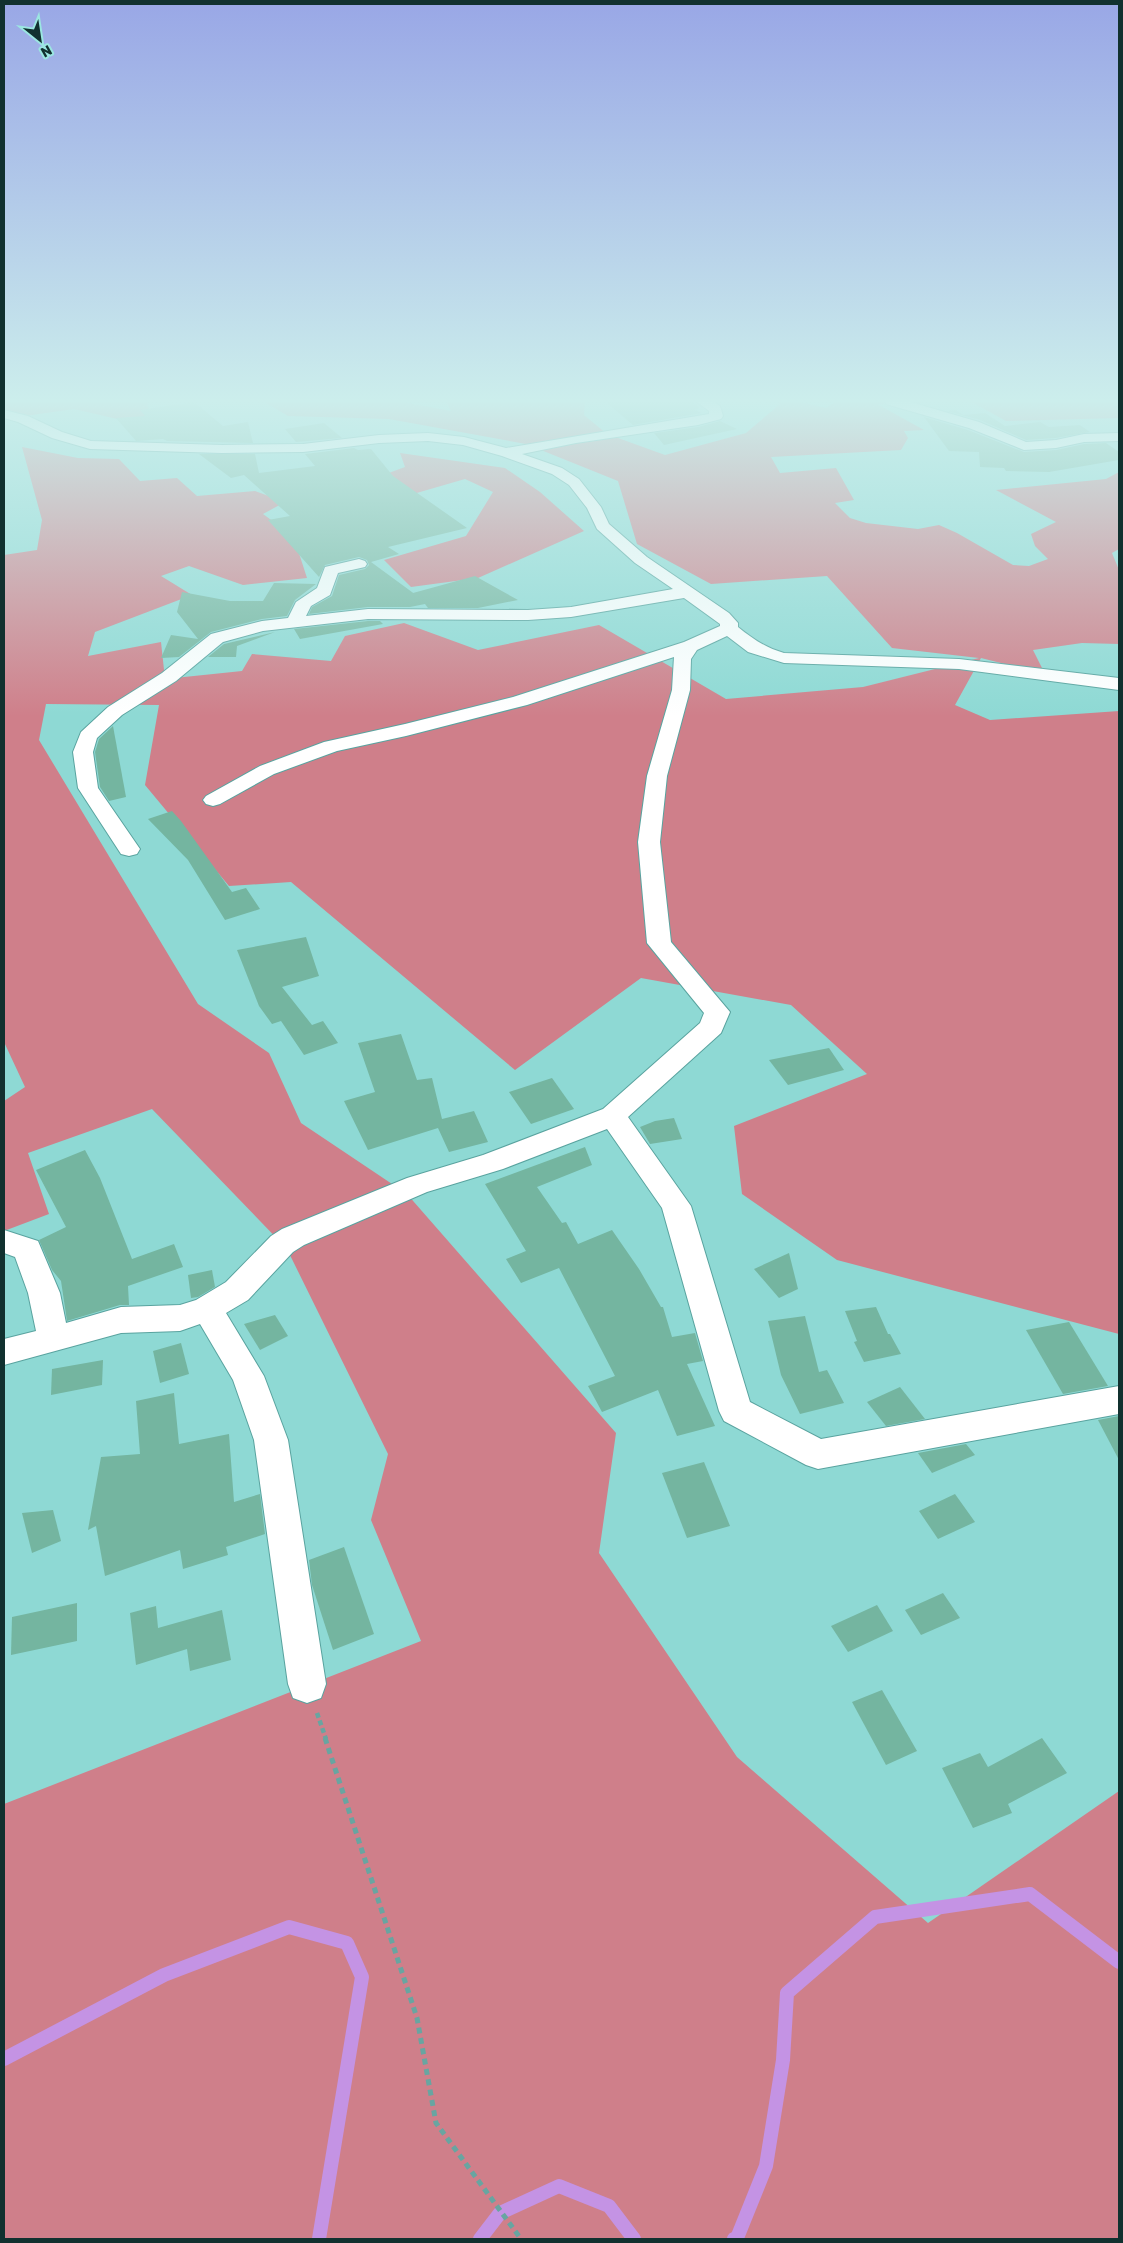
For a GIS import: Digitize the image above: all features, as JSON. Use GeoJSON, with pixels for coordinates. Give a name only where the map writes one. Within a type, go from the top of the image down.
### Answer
{"type":"FeatureCollection","features":[{"type":"Feature","properties":{"kind":"street"},"geometry":{"type":"LineString","coordinates":[[593,506],[602,526],[641,560],[724,617],[729,623],[729,630]]}},
{"type":"Feature","properties":{"kind":"street"},"geometry":{"type":"LineString","coordinates":[[297,621],[296,618],[304,601],[324,591],[331,570],[359,564]]}},
{"type":"Feature","properties":{"kind":"street"},"geometry":{"type":"LineString","coordinates":[[128,849],[88,788],[83,752],[88,736],[115,711],[169,677],[217,638],[262,626],[368,614],[528,615],[570,612],[687,592]]}},
{"type":"Feature","properties":{"kind":"street"},"geometry":{"type":"LineString","coordinates":[[213,800],[267,770],[331,746],[406,730],[520,701],[690,646],[729,630]]}},
{"type":"Feature","properties":{"kind":"street"},"geometry":{"type":"LineString","coordinates":[[729,630],[754,648],[784,658],[959,664],[1119,684]]}},
{"type":"Feature","properties":{"kind":"street"},"geometry":{"type":"LineString","coordinates":[[4,1352],[121,1320],[180,1318],[207,1309],[237,1291],[282,1244],[293,1238],[417,1185],[494,1162],[614,1116],[712,1026],[717,1012],[659,943],[649,842],[657,776],[681,690],[682,660],[690,646]]}},
{"type":"Feature","properties":{"kind":"street"},"geometry":{"type":"LineString","coordinates":[[614,1116],[676,1206],[736,1412],[818,1454],[1119,1400]]}},
{"type":"Feature","properties":{"kind":"street"},"geometry":{"type":"LineString","coordinates":[[4,1241],[27,1249],[44,1293],[54,1339]]}},
{"type":"Feature","properties":{"kind":"street"},"geometry":{"type":"LineString","coordinates":[[207,1309],[248,1376],[271,1440],[307,1684]]}},
{"type":"Feature","properties":{"kind":"path"},"geometry":{"type":"LineString","coordinates":[[307,1684],[417,2018],[436,2123],[520,2239]]}},
{"type":"Feature","properties":{"kind":"shaded area"},"geometry":{"type":"Polygon","coordinates":[[[38,506],[278,506],[263,514],[289,533],[297,547],[307,578],[243,585],[189,566],[161,576],[192,595],[95,632],[88,656],[161,642],[165,679],[242,671],[252,654],[331,661],[345,636],[404,623],[478,650],[599,625],[726,699],[863,687],[979,658],[892,648],[827,576],[711,584],[637,544],[625,506],[838,506],[850,518],[866,523],[918,529],[939,525],[957,533],[1013,565],[1029,566],[1048,559],[1035,546],[1031,534],[1056,522],[1025,506],[1119,506],[1119,549],[1112,553],[1119,570],[1119,644],[1082,643],[1033,650],[1045,674],[981,658],[955,705],[990,720],[1119,711],[1119,1334],[837,1260],[742,1194],[734,1126],[867,1074],[791,1005],[641,978],[515,1070],[291,882],[229,886],[145,785],[159,705],[46,704],[39,740],[198,1004],[269,1053],[301,1123],[407,1194],[616,1433],[599,1553],[737,1757],[928,1923],[1119,1791],[1119,2239],[4,2239],[4,1804],[421,1641],[371,1520],[388,1454],[287,1249],[152,1109],[28,1153],[49,1214],[4,1231],[4,1101],[25,1087],[4,1042],[4,555],[37,550],[42,520],[38,506]]]}},
{"type":"Feature","properties":{"kind":"shaded area"},"geometry":{"type":"Polygon","coordinates":[[[485,506],[555,506],[584,531],[478,578],[411,587],[384,560],[466,536],[485,506]]]}},
{"type":"Feature","properties":{"kind":"building"},"geometry":{"type":"Polygon","coordinates":[[[278,506],[435,506],[467,528],[388,547],[399,554],[371,562],[413,593],[475,576],[518,600],[478,608],[428,608],[425,604],[410,607],[368,607],[309,614],[312,607],[332,596],[339,575],[365,569],[369,565],[367,560],[359,557],[325,565],[319,577],[268,520],[290,516],[278,506]]]}},
{"type":"Feature","properties":{"kind":"building"},"geometry":{"type":"Polygon","coordinates":[[[274,583],[316,584],[295,600],[287,616],[262,619],[211,632],[179,657],[161,658],[171,635],[198,639],[177,612],[182,592],[230,601],[263,601],[274,583]]]}},
{"type":"Feature","properties":{"kind":"building"},"geometry":{"type":"Polygon","coordinates":[[[380,621],[383,624],[300,639],[294,629],[380,621]]]}},
{"type":"Feature","properties":{"kind":"building"},"geometry":{"type":"Polygon","coordinates":[[[275,632],[237,646],[236,657],[208,657],[224,644],[275,632]]]}},
{"type":"Feature","properties":{"kind":"building"},"geometry":{"type":"Polygon","coordinates":[[[113,726],[126,797],[109,801],[100,787],[95,752],[99,739],[113,726]]]}},
{"type":"Feature","properties":{"kind":"building"},"geometry":{"type":"Polygon","coordinates":[[[172,811],[232,892],[246,888],[260,909],[225,920],[188,860],[148,819],[172,811]]]}},
{"type":"Feature","properties":{"kind":"building"},"geometry":{"type":"Polygon","coordinates":[[[306,937],[319,976],[282,987],[312,1025],[323,1021],[338,1043],[304,1055],[281,1021],[272,1024],[259,1006],[237,950],[306,937]]]}},
{"type":"Feature","properties":{"kind":"building"},"geometry":{"type":"Polygon","coordinates":[[[401,1034],[417,1080],[432,1078],[442,1119],[474,1111],[488,1142],[449,1152],[438,1128],[368,1150],[344,1101],[375,1092],[358,1043],[401,1034]]]}},
{"type":"Feature","properties":{"kind":"building"},"geometry":{"type":"Polygon","coordinates":[[[829,1048],[844,1070],[788,1085],[769,1060],[829,1048]]]}},
{"type":"Feature","properties":{"kind":"building"},"geometry":{"type":"Polygon","coordinates":[[[552,1078],[574,1109],[531,1124],[509,1092],[552,1078]]]}},
{"type":"Feature","properties":{"kind":"building"},"geometry":{"type":"Polygon","coordinates":[[[674,1118],[682,1139],[650,1144],[640,1127],[655,1121],[674,1118]]]}},
{"type":"Feature","properties":{"kind":"building"},"geometry":{"type":"Polygon","coordinates":[[[585,1147],[592,1165],[537,1187],[562,1223],[566,1222],[578,1244],[612,1230],[639,1269],[661,1307],[663,1307],[672,1337],[695,1333],[703,1361],[687,1364],[715,1426],[677,1436],[658,1390],[602,1412],[588,1386],[615,1376],[559,1268],[521,1283],[506,1259],[526,1251],[485,1184],[585,1147]]]}},
{"type":"Feature","properties":{"kind":"building"},"geometry":{"type":"Polygon","coordinates":[[[85,1150],[100,1178],[132,1259],[174,1244],[183,1267],[128,1286],[129,1305],[120,1305],[67,1321],[61,1281],[52,1270],[39,1240],[66,1227],[36,1170],[85,1150]]]}},
{"type":"Feature","properties":{"kind":"building"},"geometry":{"type":"Polygon","coordinates":[[[789,1253],[798,1289],[779,1298],[754,1269],[789,1253]]]}},
{"type":"Feature","properties":{"kind":"building"},"geometry":{"type":"Polygon","coordinates":[[[212,1270],[215,1287],[198,1297],[191,1298],[188,1275],[212,1270]]]}},
{"type":"Feature","properties":{"kind":"building"},"geometry":{"type":"Polygon","coordinates":[[[876,1307],[888,1334],[890,1334],[901,1354],[864,1362],[854,1342],[857,1341],[845,1311],[876,1307]]]}},
{"type":"Feature","properties":{"kind":"building"},"geometry":{"type":"Polygon","coordinates":[[[275,1315],[288,1336],[260,1350],[244,1324],[275,1315]]]}},
{"type":"Feature","properties":{"kind":"building"},"geometry":{"type":"Polygon","coordinates":[[[805,1316],[819,1372],[827,1370],[844,1403],[800,1414],[781,1375],[768,1321],[805,1316]]]}},
{"type":"Feature","properties":{"kind":"building"},"geometry":{"type":"Polygon","coordinates":[[[1069,1322],[1108,1386],[1063,1394],[1026,1330],[1069,1322]]]}},
{"type":"Feature","properties":{"kind":"building"},"geometry":{"type":"Polygon","coordinates":[[[181,1343],[189,1374],[160,1383],[153,1351],[181,1343]]]}},
{"type":"Feature","properties":{"kind":"building"},"geometry":{"type":"Polygon","coordinates":[[[103,1360],[102,1385],[51,1395],[52,1369],[103,1360]]]}},
{"type":"Feature","properties":{"kind":"building"},"geometry":{"type":"Polygon","coordinates":[[[900,1387],[925,1419],[886,1426],[867,1402],[900,1387]]]}},
{"type":"Feature","properties":{"kind":"building"},"geometry":{"type":"Polygon","coordinates":[[[174,1393],[179,1444],[229,1434],[234,1502],[260,1494],[265,1534],[226,1547],[228,1555],[183,1569],[180,1550],[105,1576],[96,1526],[88,1530],[101,1457],[140,1454],[136,1401],[174,1393]]]}},
{"type":"Feature","properties":{"kind":"building"},"geometry":{"type":"Polygon","coordinates":[[[1119,1416],[1119,1460],[1098,1420],[1119,1416]]]}},
{"type":"Feature","properties":{"kind":"building"},"geometry":{"type":"Polygon","coordinates":[[[966,1444],[975,1455],[932,1473],[918,1453],[966,1444]]]}},
{"type":"Feature","properties":{"kind":"building"},"geometry":{"type":"Polygon","coordinates":[[[704,1462],[730,1526],[687,1538],[662,1473],[704,1462]]]}},
{"type":"Feature","properties":{"kind":"building"},"geometry":{"type":"Polygon","coordinates":[[[955,1494],[975,1522],[938,1539],[919,1511],[955,1494]]]}},
{"type":"Feature","properties":{"kind":"building"},"geometry":{"type":"Polygon","coordinates":[[[53,1510],[61,1541],[32,1553],[22,1513],[53,1510]]]}},
{"type":"Feature","properties":{"kind":"building"},"geometry":{"type":"Polygon","coordinates":[[[344,1547],[374,1634],[333,1650],[312,1585],[309,1560],[344,1547]]]}},
{"type":"Feature","properties":{"kind":"building"},"geometry":{"type":"Polygon","coordinates":[[[943,1593],[960,1618],[921,1635],[905,1610],[943,1593]]]}},
{"type":"Feature","properties":{"kind":"building"},"geometry":{"type":"Polygon","coordinates":[[[77,1603],[77,1641],[11,1655],[12,1617],[77,1603]]]}},
{"type":"Feature","properties":{"kind":"building"},"geometry":{"type":"Polygon","coordinates":[[[877,1605],[893,1631],[848,1652],[831,1626],[877,1605]]]}},
{"type":"Feature","properties":{"kind":"building"},"geometry":{"type":"Polygon","coordinates":[[[156,1606],[158,1628],[222,1610],[231,1660],[190,1671],[187,1649],[136,1665],[130,1613],[156,1606]]]}},
{"type":"Feature","properties":{"kind":"building"},"geometry":{"type":"Polygon","coordinates":[[[882,1690],[917,1751],[886,1765],[852,1702],[882,1690]]]}},
{"type":"Feature","properties":{"kind":"building"},"geometry":{"type":"Polygon","coordinates":[[[1042,1738],[1067,1773],[1008,1804],[1012,1813],[973,1828],[942,1768],[980,1753],[988,1767],[1042,1738]]]}},
{"type":"Feature","properties":{"kind":"waterway"},"geometry":{"type":"LineString","coordinates":[[734,2239],[737,2238],[766,2166],[783,2060],[787,1993],[875,1917],[1030,1894],[1119,1962]]}},
{"type":"Feature","properties":{"kind":"waterway"},"geometry":{"type":"LineString","coordinates":[[4,2059],[164,1975],[289,1927],[347,1943],[362,1977],[319,2239]]}},
{"type":"Feature","properties":{"kind":"waterway"},"geometry":{"type":"LineString","coordinates":[[480,2239],[500,2213],[559,2186],[609,2206],[634,2239]]}}]}
